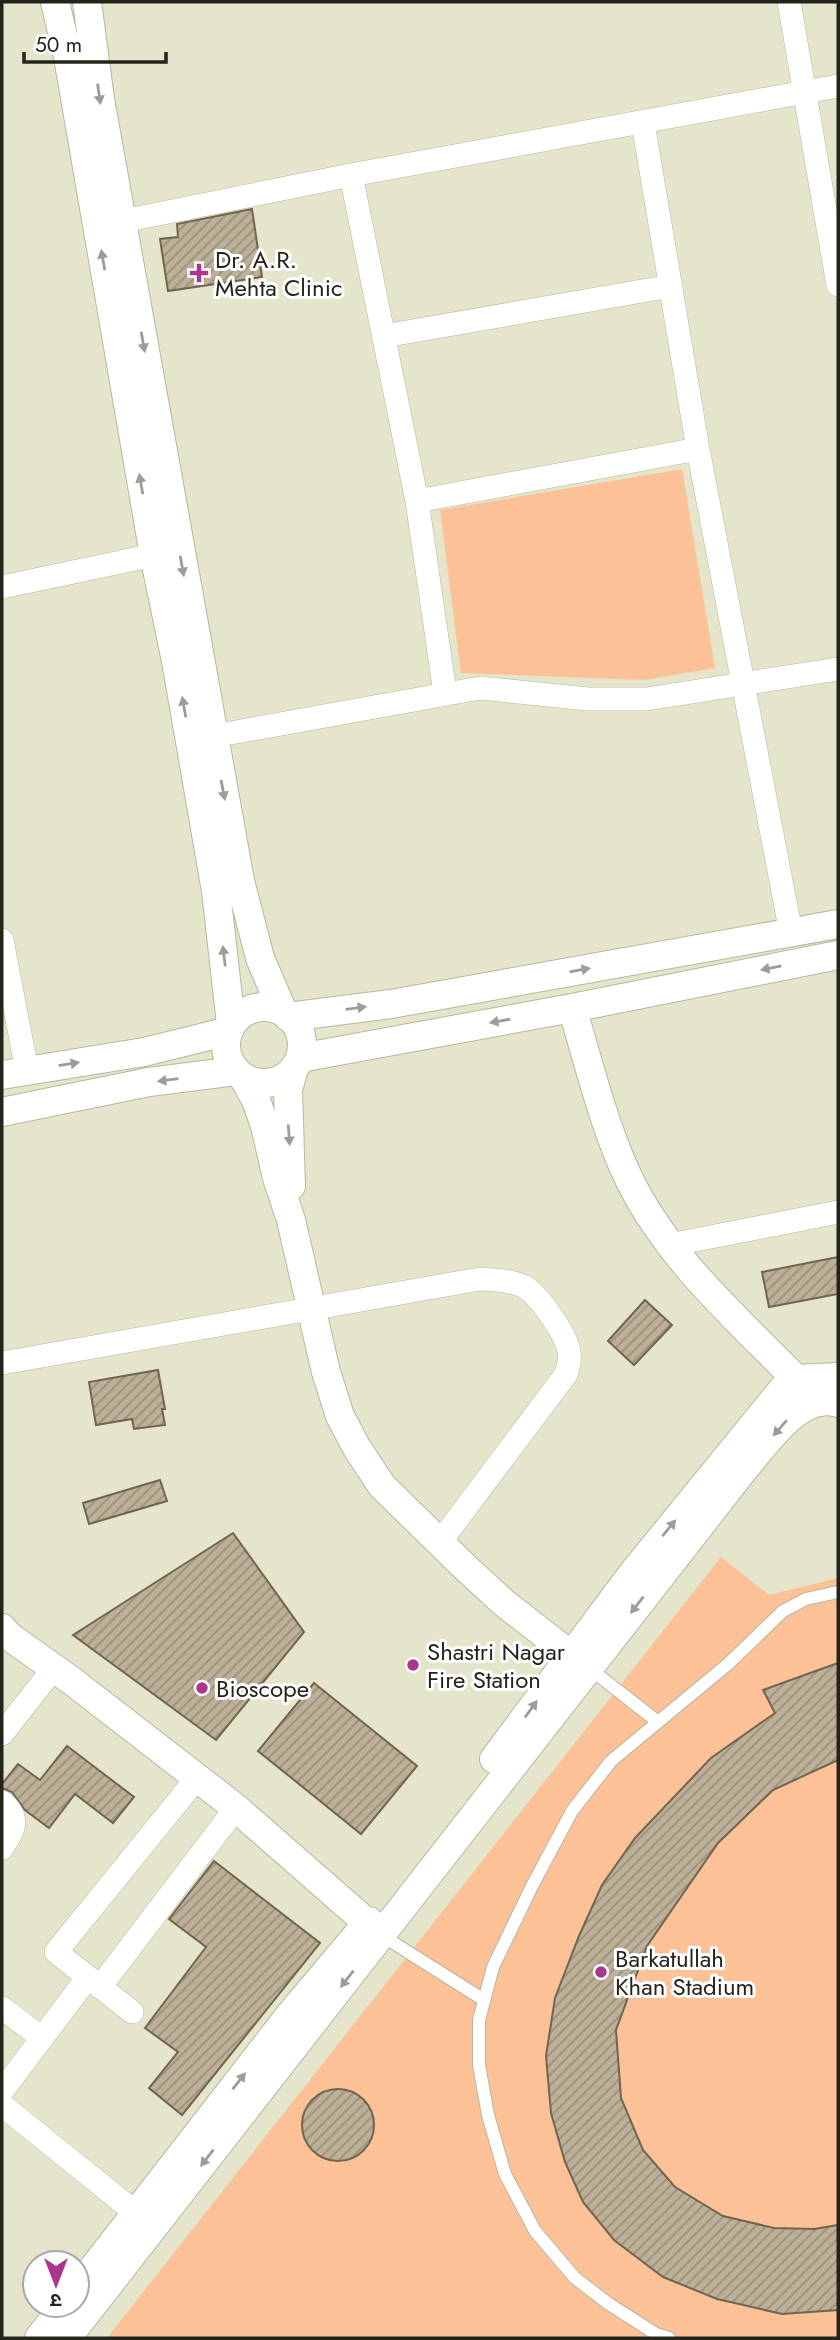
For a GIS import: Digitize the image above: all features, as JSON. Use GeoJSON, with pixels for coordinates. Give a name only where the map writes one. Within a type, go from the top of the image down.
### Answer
{"type":"FeatureCollection","features":[{"type":"Feature","properties":{"kind":"street"},"geometry":{"type":"LineString","coordinates":[[55,2],[68,57],[154,555],[256,946],[285,1015],[298,1028],[301,1038],[289,1090],[291,1220]]}},
{"type":"Feature","properties":{"kind":"street"},"geometry":{"type":"LineString","coordinates":[[87,2],[100,99],[122,221],[202,739],[230,1028],[226,1050],[261,1113],[291,1220],[326,1373],[340,1416],[357,1448],[382,1486],[440,1542],[504,1603],[580,1661]]}},
{"type":"Feature","properties":{"kind":"street"},"geometry":{"type":"LineString","coordinates":[[789,2],[838,285]]}},
{"type":"Feature","properties":{"kind":"street"},"geometry":{"type":"LineString","coordinates":[[122,221],[351,175],[838,86]]}},
{"type":"Feature","properties":{"kind":"street"},"geometry":{"type":"LineString","coordinates":[[643,123],[698,449],[791,933]]}},
{"type":"Feature","properties":{"kind":"street"},"geometry":{"type":"LineString","coordinates":[[351,175],[417,501],[445,693]]}},
{"type":"Feature","properties":{"kind":"street"},"geometry":{"type":"LineString","coordinates":[[384,336],[671,286]]}},
{"type":"Feature","properties":{"kind":"street"},"geometry":{"type":"LineString","coordinates":[[417,501],[698,449]]}},
{"type":"Feature","properties":{"kind":"street"},"geometry":{"type":"LineString","coordinates":[[2,587],[154,555]]}},
{"type":"Feature","properties":{"kind":"street"},"geometry":{"type":"LineString","coordinates":[[202,739],[480,688],[588,699],[647,699],[838,668]]}},
{"type":"Feature","properties":{"kind":"street"},"geometry":{"type":"LineString","coordinates":[[2,940],[14,1073],[144,1052],[230,1028],[240,1016],[257,1008],[267,1008],[285,1015],[391,1004],[838,924]]}},
{"type":"Feature","properties":{"kind":"street"},"geometry":{"type":"LineString","coordinates":[[2,1112],[149,1082],[239,1074],[253,1082],[276,1081],[297,1063],[324,1052],[572,1008],[838,955]]}},
{"type":"Feature","properties":{"kind":"street"},"geometry":{"type":"LineString","coordinates":[[572,1008],[604,1114],[624,1167],[670,1245],[751,1336],[797,1379],[829,1403]]}},
{"type":"Feature","properties":{"kind":"street"},"geometry":{"type":"LineString","coordinates":[[670,1245],[838,1212]]}},
{"type":"Feature","properties":{"kind":"street"},"geometry":{"type":"LineString","coordinates":[[2,1363],[480,1279],[501,1280],[525,1287],[536,1296],[559,1330],[568,1348],[570,1362],[566,1374],[440,1542]]}},
{"type":"Feature","properties":{"kind":"street"},"geometry":{"type":"LineString","coordinates":[[580,1661],[632,1574],[786,1385],[797,1379],[838,1377]]}},
{"type":"Feature","properties":{"kind":"street"},"geometry":{"type":"LineString","coordinates":[[67,2338],[374,1930],[506,1744],[787,1420],[805,1405],[829,1403]]}},
{"type":"Feature","properties":{"kind":"street"},"geometry":{"type":"LineString","coordinates":[[2,1628],[10,1637],[236,1808],[374,1930]]}},
{"type":"Feature","properties":{"kind":"street"},"geometry":{"type":"LineString","coordinates":[[2,1734],[54,1668]]}},
{"type":"Feature","properties":{"kind":"street"},"geometry":{"type":"LineString","coordinates":[[132,2012],[56,1952],[197,1778]]}},
{"type":"Feature","properties":{"kind":"street"},"geometry":{"type":"LineString","coordinates":[[2,1802],[10,1809],[14,1819],[11,1835],[2,1848]]}},
{"type":"Feature","properties":{"kind":"street"},"geometry":{"type":"LineString","coordinates":[[6,2077],[94,1982],[236,1808]]}},
{"type":"Feature","properties":{"kind":"street"},"geometry":{"type":"LineString","coordinates":[[91,2271],[289,2016],[374,1930]]}},
{"type":"Feature","properties":{"kind":"street"},"geometry":{"type":"LineString","coordinates":[[2,2008],[42,2038]]}},
{"type":"Feature","properties":{"kind":"street"},"geometry":{"type":"LineString","coordinates":[[2,2105],[136,2213]]}},
{"type":"Feature","properties":{"kind":"street"},"geometry":{"type":"LineString","coordinates":[[39,2338],[54,2319]]}},
{"type":"Feature","properties":{"kind":"lane"},"geometry":{"type":"LineString","coordinates":[[668,2338],[656,2334],[609,2304],[575,2278],[535,2231],[505,2174],[488,2115],[479,2065],[479,2020],[493,1967],[532,1886],[572,1811],[611,1761],[746,1648],[756,1635],[783,1611],[806,1599],[838,1592]]}},
{"type":"Feature","properties":{"kind":"lane"},"geometry":{"type":"LineString","coordinates":[[580,1661],[658,1722]]}},
{"type":"Feature","properties":{"kind":"lane"},"geometry":{"type":"LineString","coordinates":[[374,1930],[484,2000]]}},
{"type":"Feature","properties":{"kind":"shaded area"},"geometry":{"type":"Polygon","coordinates":[[[682,469],[715,668],[644,680],[461,673],[440,510],[682,469]]]}},
{"type":"Feature","properties":{"kind":"shaded area"},"geometry":{"type":"Polygon","coordinates":[[[721,1557],[769,1595],[838,1578],[838,2338],[107,2338],[721,1557]]]}},
{"type":"Feature","properties":{"kind":"building"},"geometry":{"type":"Polygon","coordinates":[[[252,209],[262,277],[168,291],[160,239],[178,237],[177,224],[252,209]]]}},
{"type":"Feature","properties":{"kind":"building"},"geometry":{"type":"Polygon","coordinates":[[[838,1257],[838,1294],[769,1307],[762,1272],[838,1257]]]}},
{"type":"Feature","properties":{"kind":"building"},"geometry":{"type":"Polygon","coordinates":[[[645,1300],[672,1325],[634,1365],[608,1341],[645,1300]]]}},
{"type":"Feature","properties":{"kind":"building"},"geometry":{"type":"Polygon","coordinates":[[[158,1370],[165,1425],[134,1429],[132,1419],[96,1425],[89,1382],[158,1370]]]}},
{"type":"Feature","properties":{"kind":"building"},"geometry":{"type":"Polygon","coordinates":[[[160,1480],[167,1501],[89,1524],[83,1503],[160,1480]]]}},
{"type":"Feature","properties":{"kind":"building","name":"Bioscope"},"geometry":{"type":"Polygon","coordinates":[[[233,1533],[304,1632],[216,1740],[73,1635],[233,1533]]]}},
{"type":"Feature","properties":{"kind":"building","name":"Barkatullah Khan Stadium"},"geometry":{"type":"Polygon","coordinates":[[[838,1663],[838,1760],[773,1790],[718,1843],[647,1946],[616,2030],[621,2098],[643,2150],[675,2187],[723,2216],[774,2228],[814,2229],[838,2225],[838,2310],[782,2314],[717,2299],[663,2277],[614,2240],[583,2202],[565,2162],[551,2113],[546,2056],[555,1998],[579,1936],[602,1885],[635,1838],[711,1758],[775,1713],[763,1690],[838,1663]]]}},
{"type":"Feature","properties":{"kind":"building"},"geometry":{"type":"Polygon","coordinates":[[[314,1683],[417,1766],[361,1834],[258,1751],[314,1683]]]}},
{"type":"Feature","properties":{"kind":"building"},"geometry":{"type":"Polygon","coordinates":[[[67,1746],[134,1797],[113,1823],[75,1794],[49,1828],[25,1810],[12,1792],[2,1788],[2,1784],[18,1764],[40,1780],[67,1746]]]}},
{"type":"Feature","properties":{"kind":"building"},"geometry":{"type":"Polygon","coordinates":[[[214,1861],[320,1943],[182,2115],[149,2088],[178,2052],[145,2028],[206,1947],[169,1919],[214,1861]]]}},
{"type":"Feature","properties":{"kind":"building"},"geometry":{"type":"Polygon","coordinates":[[[338,2089],[358,2095],[368,2105],[374,2125],[368,2145],[358,2155],[338,2161],[318,2155],[308,2145],[302,2125],[308,2105],[318,2095],[338,2089]]]}},
{"type":"Feature","properties":{"kind":"place","name":"Dr. A.R. Mehta Clinic"},"geometry":{"type":"Point","coordinates":[199,273]}},
{"type":"Feature","properties":{"kind":"place","name":"Shastri Nagar Fire Station"},"geometry":{"type":"Point","coordinates":[413,1665]}},
{"type":"Feature","properties":{"kind":"place","name":"Bioscope"},"geometry":{"type":"Point","coordinates":[202,1688]}},
{"type":"Feature","properties":{"kind":"place","name":"Barkatullah Khan Stadium"},"geometry":{"type":"Point","coordinates":[601,1972]}}]}
